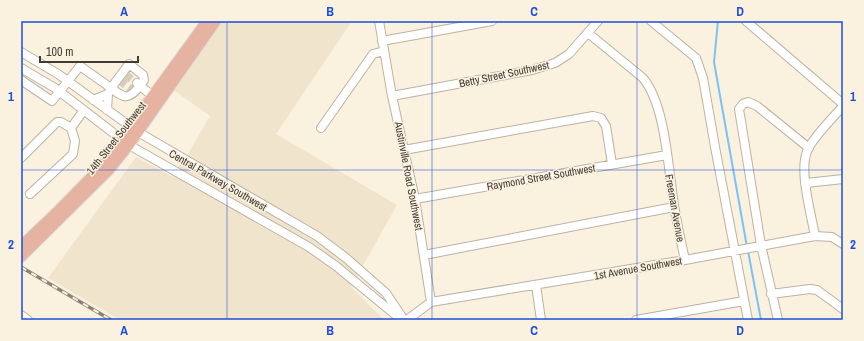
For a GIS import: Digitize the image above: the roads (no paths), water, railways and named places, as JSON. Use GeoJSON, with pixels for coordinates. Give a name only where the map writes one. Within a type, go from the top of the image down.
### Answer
{"type":"FeatureCollection","features":[{"type":"Feature","properties":{"kind":"main road","name":"14th Street Southwest"},"geometry":{"type":"LineString","coordinates":[[157,99],[207,21]]}},
{"type":"Feature","properties":{"kind":"main road","name":"14th Street Southwest"},"geometry":{"type":"LineString","coordinates":[[23,250],[88,193],[216,21]]}},
{"type":"Feature","properties":{"kind":"street","name":"Austinville Road Southwest"},"geometry":{"type":"LineString","coordinates":[[379,21],[392,96],[415,199],[431,302]]}},
{"type":"Feature","properties":{"kind":"street"},"geometry":{"type":"LineString","coordinates":[[382,41],[492,21]]}},
{"type":"Feature","properties":{"kind":"street","name":"Betty Street Southwest"},"geometry":{"type":"LineString","coordinates":[[392,96],[532,70],[555,63],[569,54],[598,21]]}},
{"type":"Feature","properties":{"kind":"street"},"geometry":{"type":"LineString","coordinates":[[651,21],[689,51],[696,58],[700,67],[748,320]]}},
{"type":"Feature","properties":{"kind":"street"},"geometry":{"type":"LineString","coordinates":[[746,21],[843,105],[808,148],[804,160],[806,183],[815,236]]}},
{"type":"Feature","properties":{"kind":"street","name":"Freeman Avenue"},"geometry":{"type":"LineString","coordinates":[[588,33],[617,56],[648,84],[658,106],[674,207],[685,260]]}},
{"type":"Feature","properties":{"kind":"street"},"geometry":{"type":"LineString","coordinates":[[321,128],[373,54],[384,51]]}},
{"type":"Feature","properties":{"kind":"street","name":"Central Parkway Southwest"},"geometry":{"type":"LineString","coordinates":[[21,52],[67,81],[134,130],[317,236],[386,293],[403,320]]}},
{"type":"Feature","properties":{"kind":"street"},"geometry":{"type":"LineString","coordinates":[[21,80],[52,101],[80,66],[109,91],[123,97],[144,80],[143,75],[129,64],[109,91],[93,100]]}},
{"type":"Feature","properties":{"kind":"street","name":"Central Parkway Southwest"},"geometry":{"type":"LineString","coordinates":[[21,68],[60,91],[125,142],[309,247],[336,266],[403,320]]}},
{"type":"Feature","properties":{"kind":"street"},"geometry":{"type":"LineString","coordinates":[[136,87],[157,99]]}},
{"type":"Feature","properties":{"kind":"street"},"geometry":{"type":"LineString","coordinates":[[107,110],[109,91]]}},
{"type":"Feature","properties":{"kind":"street"},"geometry":{"type":"LineString","coordinates":[[778,320],[761,245],[740,109],[743,104],[748,102],[757,106],[808,148]]}},
{"type":"Feature","properties":{"kind":"street"},"geometry":{"type":"LineString","coordinates":[[71,128],[84,110]]}},
{"type":"Feature","properties":{"kind":"street"},"geometry":{"type":"LineString","coordinates":[[404,150],[593,116],[601,118],[606,126],[612,164]]}},
{"type":"Feature","properties":{"kind":"street"},"geometry":{"type":"LineString","coordinates":[[21,158],[57,122],[61,122],[71,128],[75,141],[73,154],[30,194]]}},
{"type":"Feature","properties":{"kind":"street","name":"Raymond Street Southwest"},"geometry":{"type":"LineString","coordinates":[[415,199],[612,164],[666,156]]}},
{"type":"Feature","properties":{"kind":"street"},"geometry":{"type":"LineString","coordinates":[[806,183],[843,179]]}},
{"type":"Feature","properties":{"kind":"street"},"geometry":{"type":"LineString","coordinates":[[424,255],[674,207]]}},
{"type":"Feature","properties":{"kind":"street","name":"1st Avenue Southwest"},"geometry":{"type":"LineString","coordinates":[[431,302],[685,260],[815,236],[832,237],[843,244]]}},
{"type":"Feature","properties":{"kind":"street"},"geometry":{"type":"LineString","coordinates":[[536,285],[542,320]]}},
{"type":"Feature","properties":{"kind":"street"},"geometry":{"type":"LineString","coordinates":[[771,294],[810,289],[817,290],[843,309]]}},
{"type":"Feature","properties":{"kind":"street"},"geometry":{"type":"LineString","coordinates":[[636,320],[744,301]]}},
{"type":"Feature","properties":{"kind":"street"},"geometry":{"type":"LineString","coordinates":[[407,320],[431,302]]}},
{"type":"Feature","properties":{"kind":"street"},"geometry":{"type":"LineString","coordinates":[[21,315],[28,320]]}},
{"type":"Feature","properties":{"kind":"waterway"},"geometry":{"type":"LineString","coordinates":[[718,21],[714,62],[747,247]]}},
{"type":"Feature","properties":{"kind":"waterway"},"geometry":{"type":"LineString","coordinates":[[748,251],[761,320]]}},
{"type":"Feature","properties":{"kind":"tunnel"},"geometry":{"type":"LineString","coordinates":[[125,74],[136,83]]}},
{"type":"Feature","properties":{"kind":"tunnel"},"geometry":{"type":"LineString","coordinates":[[119,80],[131,89]]}},
{"type":"Feature","properties":{"kind":"railway"},"geometry":{"type":"LineString","coordinates":[[21,267],[111,320]]}}]}
